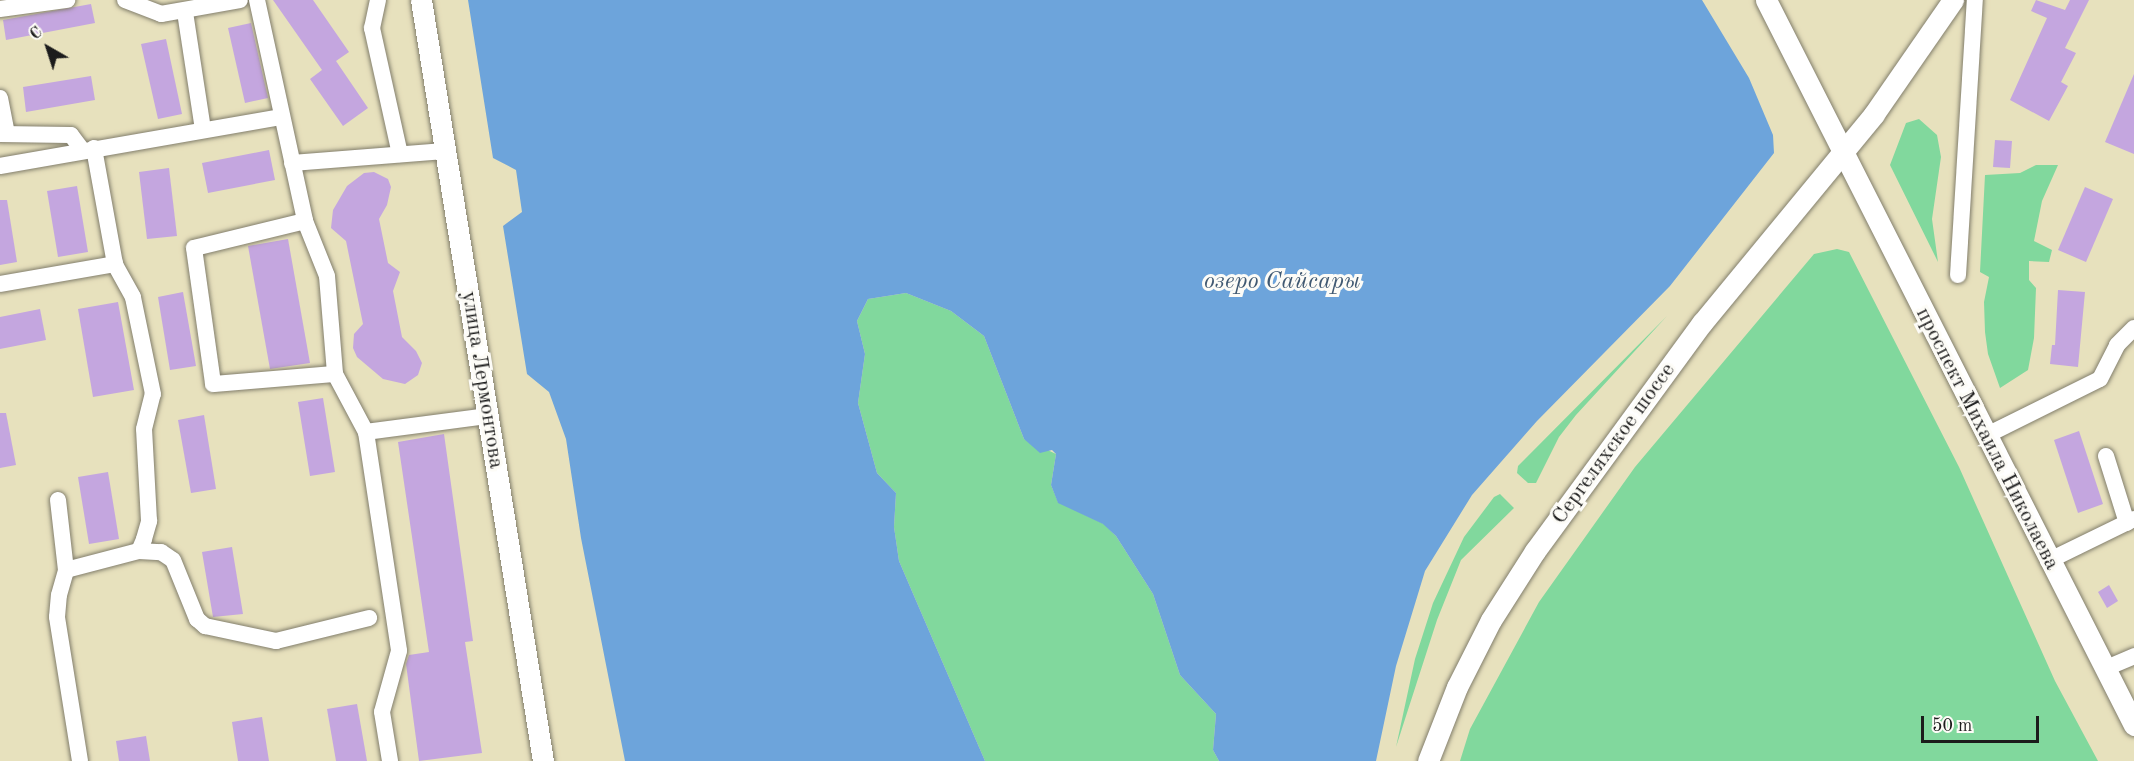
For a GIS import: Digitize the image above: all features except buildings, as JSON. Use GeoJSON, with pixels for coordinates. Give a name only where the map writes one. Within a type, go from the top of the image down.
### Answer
{"type":"FeatureCollection","features":[{"type":"Feature","properties":{"kind":"main road","name":"улица Лермонтова"},"geometry":{"type":"LineString","coordinates":[[421,0],[543,761]]}},
{"type":"Feature","properties":{"kind":"main road","name":"проспект Михаила Николаева"},"geometry":{"type":"LineString","coordinates":[[1766,0],[2048,561],[2134,725]]}},
{"type":"Feature","properties":{"kind":"main road","name":"Сергеляхское шоссе"},"geometry":{"type":"LineString","coordinates":[[1428,761],[1457,687],[1491,620],[1535,551],[1702,323],[1874,114],[1953,0]]}},
{"type":"Feature","properties":{"kind":"street"},"geometry":{"type":"LineString","coordinates":[[0,9],[67,0]]}},
{"type":"Feature","properties":{"kind":"street"},"geometry":{"type":"LineString","coordinates":[[125,0],[160,14],[185,12],[240,0]]}},
{"type":"Feature","properties":{"kind":"street"},"geometry":{"type":"LineString","coordinates":[[257,0],[305,221],[327,276],[335,374],[366,432],[399,651],[382,712],[390,761]]}},
{"type":"Feature","properties":{"kind":"street"},"geometry":{"type":"LineString","coordinates":[[378,0],[372,28],[400,154]]}},
{"type":"Feature","properties":{"kind":"street"},"geometry":{"type":"LineString","coordinates":[[1958,275],[1976,0]]}},
{"type":"Feature","properties":{"kind":"street"},"geometry":{"type":"LineString","coordinates":[[185,12],[203,130]]}},
{"type":"Feature","properties":{"kind":"street"},"geometry":{"type":"LineString","coordinates":[[0,98],[4,134],[71,135],[88,150],[115,264],[133,297],[153,394],[144,429],[149,521],[139,551]]}},
{"type":"Feature","properties":{"kind":"street"},"geometry":{"type":"LineString","coordinates":[[0,166],[282,117]]}},
{"type":"Feature","properties":{"kind":"street"},"geometry":{"type":"LineString","coordinates":[[292,163],[445,152]]}},
{"type":"Feature","properties":{"kind":"street"},"geometry":{"type":"LineString","coordinates":[[305,221],[194,248],[213,384],[335,374]]}},
{"type":"Feature","properties":{"kind":"street"},"geometry":{"type":"LineString","coordinates":[[0,284],[115,264]]}},
{"type":"Feature","properties":{"kind":"street"},"geometry":{"type":"LineString","coordinates":[[1985,436],[2100,379],[2117,345],[2134,328]]}},
{"type":"Feature","properties":{"kind":"street"},"geometry":{"type":"LineString","coordinates":[[366,432],[488,416]]}},
{"type":"Feature","properties":{"kind":"street"},"geometry":{"type":"LineString","coordinates":[[2048,561],[2130,521],[2106,456]]}},
{"type":"Feature","properties":{"kind":"street"},"geometry":{"type":"LineString","coordinates":[[58,500],[66,570],[57,617],[80,761]]}},
{"type":"Feature","properties":{"kind":"street"},"geometry":{"type":"LineString","coordinates":[[66,570],[139,551],[161,552],[173,560],[197,618],[205,626],[243,631],[276,641],[369,618]]}},
{"type":"Feature","properties":{"kind":"street"},"geometry":{"type":"LineString","coordinates":[[2104,669],[2134,656]]}},
{"type":"Feature","properties":{"kind":"green space"},"geometry":{"type":"Polygon","coordinates":[[[1919,119],[1937,135],[1941,157],[1932,219],[1938,262],[1890,165],[1906,123],[1919,119]]]}},
{"type":"Feature","properties":{"kind":"green space"},"geometry":{"type":"Polygon","coordinates":[[[2036,165],[2058,165],[2042,201],[2034,241],[2052,250],[2049,262],[2029,261],[2029,280],[2036,288],[2034,338],[2028,370],[2000,388],[1988,354],[1985,332],[1984,302],[1989,277],[1980,272],[1985,175],[2020,173],[2036,165]]]}},
{"type":"Feature","properties":{"kind":"green space"},"geometry":{"type":"Polygon","coordinates":[[[1837,249],[1849,252],[1959,467],[2055,681],[2098,761],[1460,761],[1470,729],[1539,602],[1635,467],[1814,254],[1837,249]]]}},
{"type":"Feature","properties":{"kind":"green space"},"geometry":{"type":"Polygon","coordinates":[[[906,293],[951,311],[984,336],[1024,439],[1056,454],[1051,485],[1058,502],[1104,524],[1116,536],[1153,594],[1180,675],[1216,714],[1213,750],[1219,761],[985,761],[899,561],[894,527],[896,493],[877,473],[858,403],[865,354],[857,321],[868,299],[906,293]]]}},
{"type":"Feature","properties":{"kind":"green space"},"geometry":{"type":"Polygon","coordinates":[[[1667,316],[1576,415],[1559,437],[1536,483],[1528,483],[1517,473],[1518,466],[1667,316]]]}},
{"type":"Feature","properties":{"kind":"green space"},"geometry":{"type":"Polygon","coordinates":[[[1500,494],[1514,508],[1461,560],[1437,620],[1396,747],[1415,659],[1433,603],[1464,537],[1494,497],[1500,494]]]}},
{"type":"Feature","properties":{"kind":"water","name":"озеро Сайсары"},"geometry":{"type":"Polygon","coordinates":[[[468,0],[1702,0],[1749,78],[1773,135],[1774,153],[1670,286],[1537,421],[1472,495],[1425,571],[1396,666],[1376,761],[1219,761],[1213,750],[1216,714],[1180,675],[1153,594],[1116,536],[1103,524],[1058,503],[1051,485],[1056,454],[1052,450],[1040,453],[1024,439],[984,336],[951,311],[906,293],[868,299],[857,321],[865,354],[858,403],[877,473],[896,493],[894,527],[899,561],[985,761],[625,761],[581,538],[566,439],[549,392],[527,374],[503,226],[522,212],[516,170],[493,158],[468,0]]]}}]}
